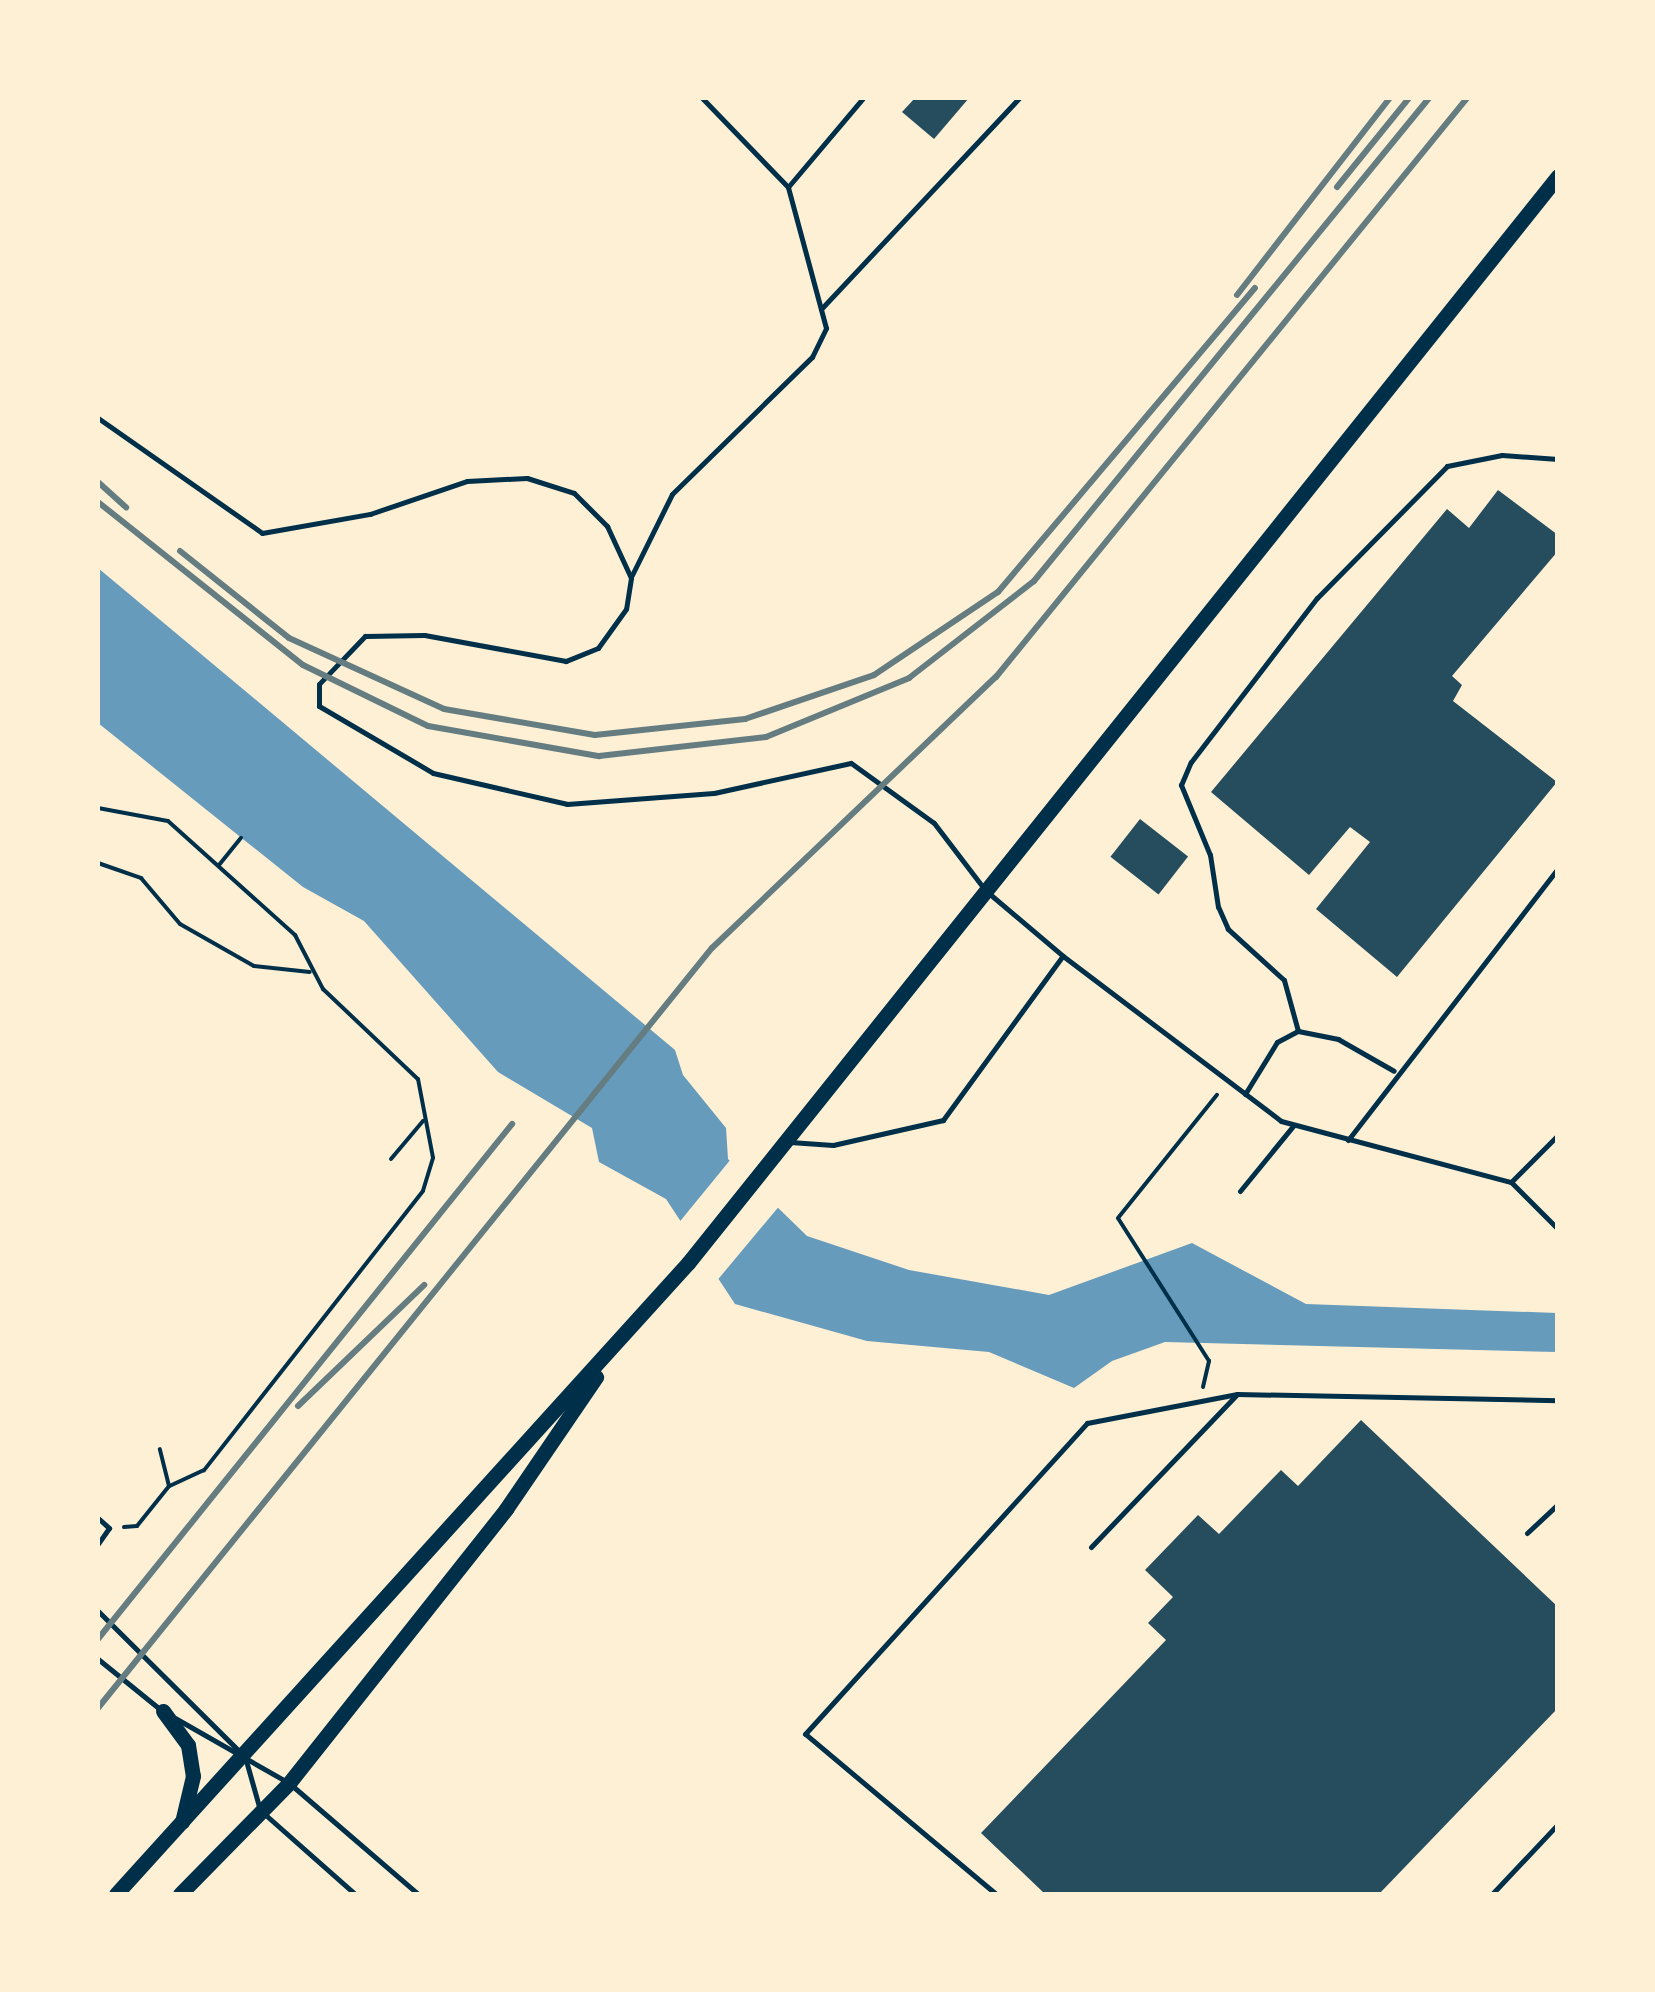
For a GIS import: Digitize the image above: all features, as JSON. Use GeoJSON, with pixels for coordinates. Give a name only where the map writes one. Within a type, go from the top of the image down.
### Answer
{"type":"FeatureCollection","features":[{"type":"Feature","properties":{"kind":"main road"},"geometry":{"type":"LineString","coordinates":[[116,1894],[245,1757],[688,1263],[1558,176]]}},
{"type":"Feature","properties":{"kind":"main road"},"geometry":{"type":"LineString","coordinates":[[180,1894],[290,1783],[506,1509],[629,1329]]}},
{"type":"Feature","properties":{"kind":"main road"},"geometry":{"type":"LineString","coordinates":[[163,1711],[188,1745],[193,1776],[182,1824]]}},
{"type":"Feature","properties":{"kind":"lane"},"geometry":{"type":"LineString","coordinates":[[702,98],[788,187],[826,328],[812,358],[672,494],[631,578],[615,630],[582,654],[566,661],[424,635],[365,636],[319,684],[320,706],[434,773],[567,804],[714,793],[851,764],[934,823],[985,890],[1063,956],[1244,1094],[1293,1126],[1511,1182],[1558,1229]]}},
{"type":"Feature","properties":{"kind":"lane"},"geometry":{"type":"LineString","coordinates":[[788,187],[863,98]]}},
{"type":"Feature","properties":{"kind":"lane"},"geometry":{"type":"LineString","coordinates":[[821,309],[1018,98]]}},
{"type":"Feature","properties":{"kind":"lane"},"geometry":{"type":"LineString","coordinates":[[98,418],[262,533],[370,514],[468,481],[527,478],[590,506],[631,578]]}},
{"type":"Feature","properties":{"kind":"lane"},"geometry":{"type":"LineString","coordinates":[[1298,1031],[1284,980],[1228,930],[1218,907],[1207,844],[1181,785],[1191,762],[1317,598],[1447,466],[1502,455],[1558,459]]}},
{"type":"Feature","properties":{"kind":"lane"},"geometry":{"type":"LineString","coordinates":[[1348,1140],[1394,1071],[1558,868]]}},
{"type":"Feature","properties":{"kind":"lane"},"geometry":{"type":"LineString","coordinates":[[787,1142],[832,1145],[943,1120],[1063,956]]}},
{"type":"Feature","properties":{"kind":"lane"},"geometry":{"type":"LineString","coordinates":[[1244,1094],[1277,1042],[1298,1031],[1338,1039],[1394,1071]]}},
{"type":"Feature","properties":{"kind":"lane"},"geometry":{"type":"LineString","coordinates":[[1240,1191],[1293,1126]]}},
{"type":"Feature","properties":{"kind":"lane"},"geometry":{"type":"LineString","coordinates":[[1511,1182],[1558,1135]]}},
{"type":"Feature","properties":{"kind":"lane"},"geometry":{"type":"LineString","coordinates":[[1092,1546],[1237,1394]]}},
{"type":"Feature","properties":{"kind":"lane"},"geometry":{"type":"LineString","coordinates":[[996,1894],[805,1734],[1087,1423],[1237,1394],[1558,1400]]}},
{"type":"Feature","properties":{"kind":"lane"},"geometry":{"type":"LineString","coordinates":[[1527,1532],[1558,1504]]}},
{"type":"Feature","properties":{"kind":"lane"},"geometry":{"type":"LineString","coordinates":[[98,1518],[109,1528],[98,1544]]}},
{"type":"Feature","properties":{"kind":"lane"},"geometry":{"type":"LineString","coordinates":[[98,1612],[245,1757],[260,1810],[355,1894]]}},
{"type":"Feature","properties":{"kind":"lane"},"geometry":{"type":"LineString","coordinates":[[98,1659],[163,1711],[290,1783],[418,1894]]}},
{"type":"Feature","properties":{"kind":"lane"},"geometry":{"type":"LineString","coordinates":[[1492,1894],[1558,1824]]}},
{"type":"Feature","properties":{"kind":"path"},"geometry":{"type":"LineString","coordinates":[[98,808],[154,814],[219,865],[295,935],[310,972],[418,1079],[434,1158],[423,1191],[204,1470],[169,1486],[137,1526],[109,1528]]}},
{"type":"Feature","properties":{"kind":"path"},"geometry":{"type":"LineString","coordinates":[[219,865],[241,838]]}},
{"type":"Feature","properties":{"kind":"path"},"geometry":{"type":"LineString","coordinates":[[98,863],[141,878],[190,932],[254,966],[310,972]]}},
{"type":"Feature","properties":{"kind":"path"},"geometry":{"type":"LineString","coordinates":[[1202,1398],[1206,1357],[1118,1218],[1216,1095]]}},
{"type":"Feature","properties":{"kind":"path"},"geometry":{"type":"LineString","coordinates":[[391,1159],[424,1120]]}},
{"type":"Feature","properties":{"kind":"path"},"geometry":{"type":"LineString","coordinates":[[160,1449],[169,1486]]}},
{"type":"Feature","properties":{"kind":"water"},"geometry":{"type":"Polygon","coordinates":[[[98,568],[675,1050],[683,1075],[726,1128],[728,1159],[807,1236],[909,1270],[1049,1295],[1192,1243],[1306,1304],[1557,1313],[1557,1352],[1165,1342],[1112,1361],[1074,1388],[989,1352],[867,1341],[735,1304],[666,1199],[599,1162],[592,1128],[498,1072],[364,921],[303,887],[98,723],[98,568]]]}},
{"type":"Feature","properties":{"kind":"pier"},"geometry":{"type":"Polygon","coordinates":[[[731,1159],[781,1204],[715,1283],[677,1225],[731,1159]]]}},
{"type":"Feature","properties":{"kind":"building"},"geometry":{"type":"Polygon","coordinates":[[[915,98],[969,98],[934,139],[902,112],[915,98]]]}},
{"type":"Feature","properties":{"kind":"building"},"geometry":{"type":"Polygon","coordinates":[[[1498,490],[1558,535],[1558,551],[1452,676],[1462,685],[1453,701],[1557,782],[1397,977],[1316,909],[1370,842],[1350,827],[1309,875],[1211,792],[1447,509],[1469,528],[1498,490]]]}},
{"type":"Feature","properties":{"kind":"building"},"geometry":{"type":"Polygon","coordinates":[[[1140,819],[1188,857],[1159,894],[1110,857],[1140,819]]]}},
{"type":"Feature","properties":{"kind":"building"},"geometry":{"type":"Polygon","coordinates":[[[1361,1420],[1558,1607],[1558,1708],[1379,1894],[1045,1894],[981,1833],[1166,1640],[1148,1623],[1173,1597],[1145,1570],[1198,1515],[1219,1534],[1281,1470],[1298,1486],[1361,1420]]]}},
{"type":"Feature","properties":{"kind":"railway"},"geometry":{"type":"LineString","coordinates":[[1237,295],[1390,98]]}},
{"type":"Feature","properties":{"kind":"railway"},"geometry":{"type":"LineString","coordinates":[[1337,187],[1409,98]]}},
{"type":"Feature","properties":{"kind":"railway"},"geometry":{"type":"LineString","coordinates":[[98,502],[303,665],[428,726],[599,756],[766,737],[909,678],[1034,581],[1429,98]]}},
{"type":"Feature","properties":{"kind":"railway"},"geometry":{"type":"LineString","coordinates":[[98,1708],[712,948],[996,677],[1467,98]]}},
{"type":"Feature","properties":{"kind":"railway"},"geometry":{"type":"LineString","coordinates":[[180,551],[289,638],[444,709],[595,735],[745,719],[874,675],[998,592],[1255,288]]}},
{"type":"Feature","properties":{"kind":"railway"},"geometry":{"type":"LineString","coordinates":[[98,482],[126,507]]}},
{"type":"Feature","properties":{"kind":"railway"},"geometry":{"type":"LineString","coordinates":[[98,1639],[512,1124]]}},
{"type":"Feature","properties":{"kind":"railway"},"geometry":{"type":"LineString","coordinates":[[298,1406],[424,1285]]}}]}
